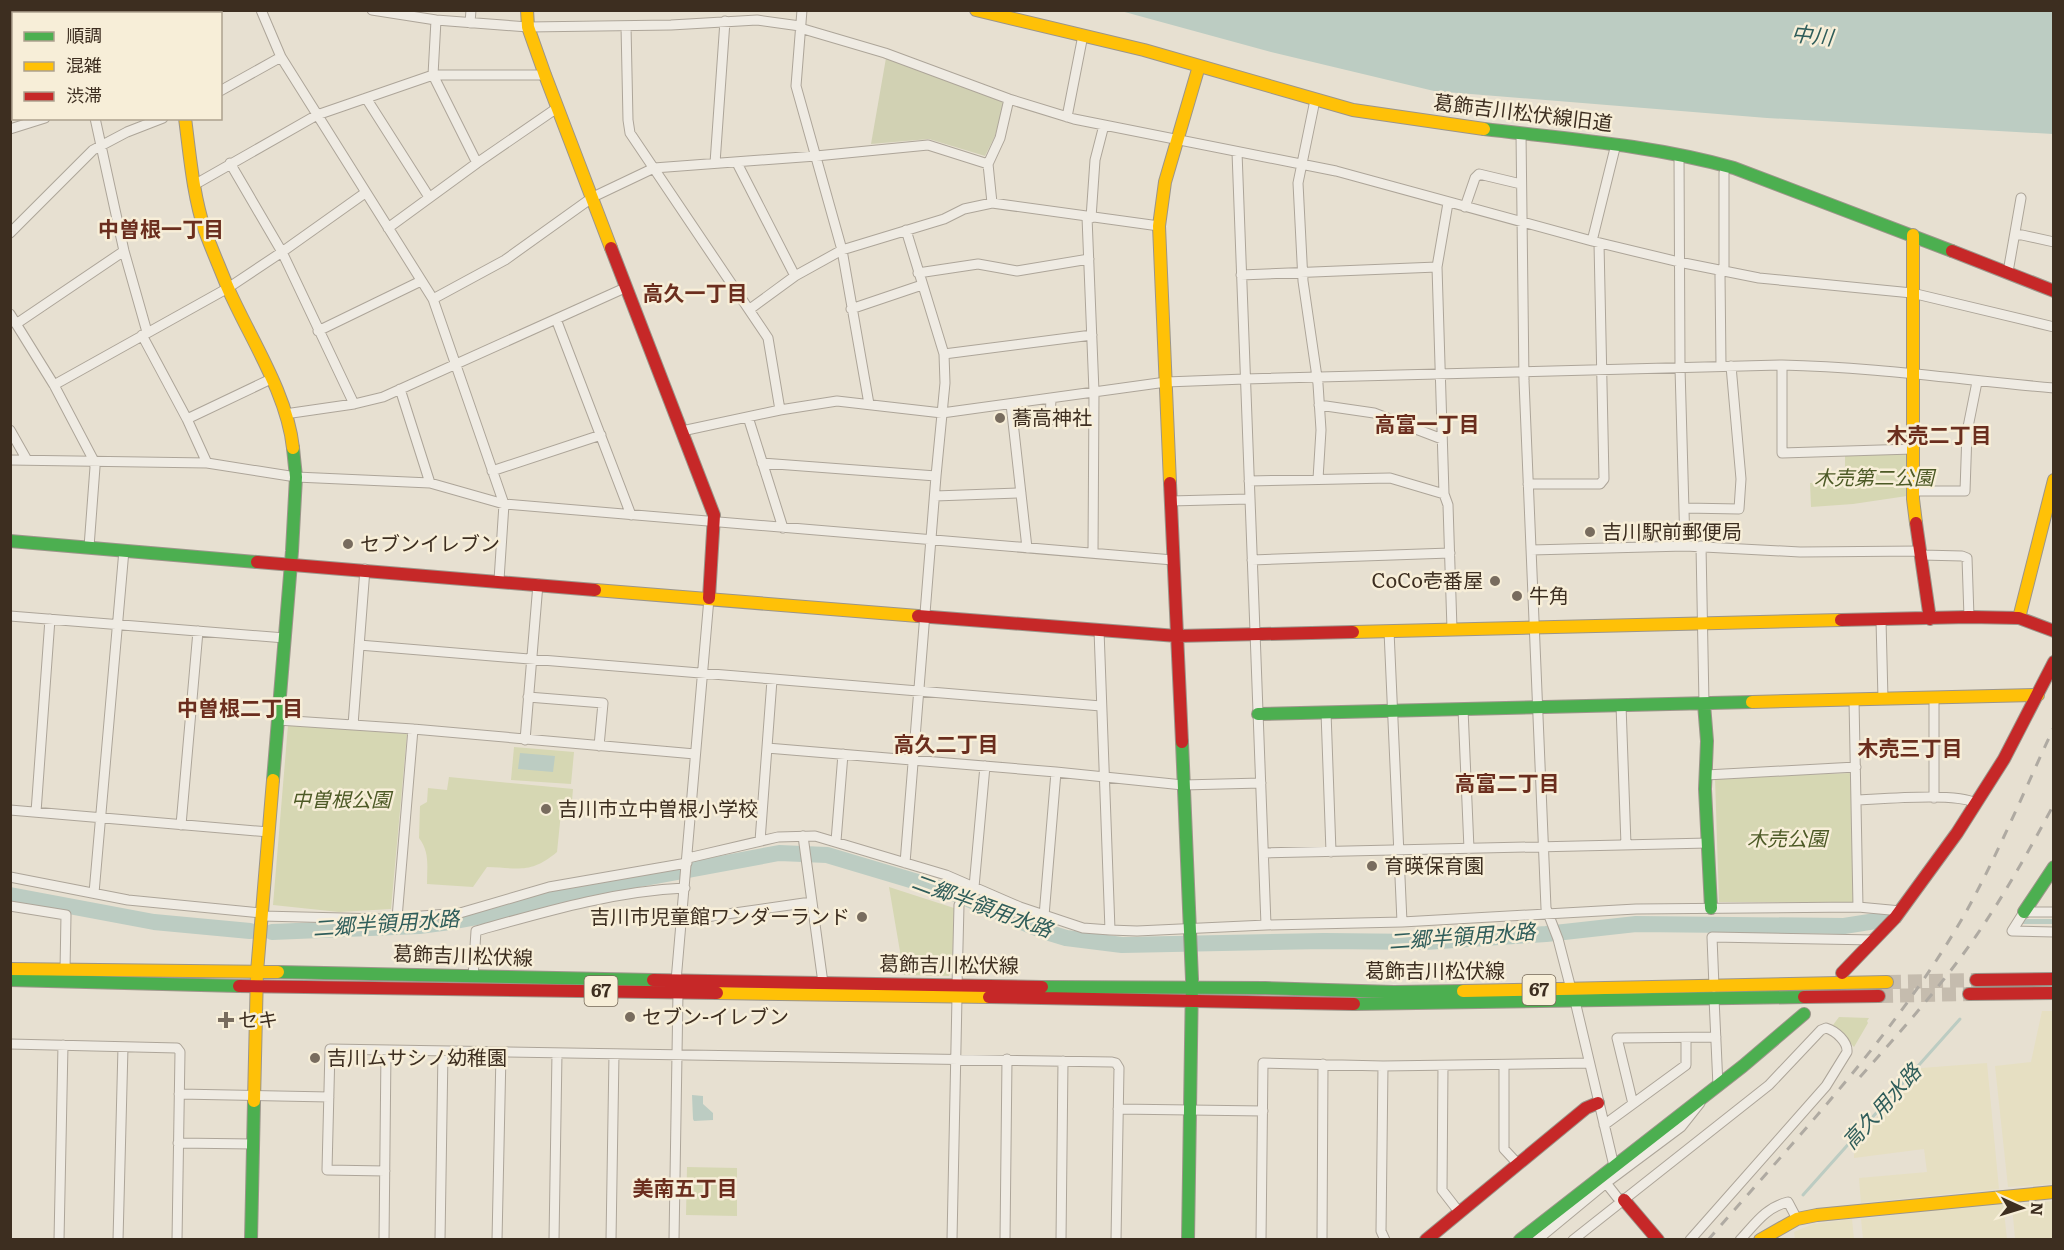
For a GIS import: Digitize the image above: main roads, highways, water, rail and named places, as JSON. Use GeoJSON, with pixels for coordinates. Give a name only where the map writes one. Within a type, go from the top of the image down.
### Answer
{"type":"FeatureCollection","features":[{"type":"Feature","properties":{"kind":"water","name":"中川"},"geometry":{"type":"Polygon","coordinates":[[[1121,11],[2053,11],[2053,134],[1767,118],[1434,91],[1271,52],[1121,11]]]}},
{"type":"Feature","properties":{"kind":"water"},"geometry":{"type":"Polygon","coordinates":[[[520,753],[555,756],[553,772],[518,769],[520,753]]]}},
{"type":"Feature","properties":{"kind":"water"},"geometry":{"type":"Polygon","coordinates":[[[2024,919],[2053,919],[2053,924],[2022,924],[2024,919]]]}},
{"type":"Feature","properties":{"kind":"water"},"geometry":{"type":"Polygon","coordinates":[[[692,1095],[703,1096],[703,1104],[713,1113],[713,1120],[694,1121],[692,1095]]]}},
{"type":"Feature","properties":{"kind":"waterway","name":"二郷半領用水路"},"geometry":{"type":"LineString","coordinates":[[272,932],[419,926],[450,922],[602,886],[779,853],[827,855],[951,892],[1043,931],[1066,938],[1122,945],[1324,941],[1425,942],[1546,934],[1636,924],[1844,926],[1882,920]]}},
{"type":"Feature","properties":{"kind":"waterway","name":"二郷半領用水路"},"geometry":{"type":"LineString","coordinates":[[10,895],[154,922],[250,931]]}},
{"type":"Feature","properties":{"kind":"waterway","name":"高久用水路"},"geometry":{"type":"LineString","coordinates":[[1803,1195],[1960,1019]]}},
{"type":"Feature","properties":{"kind":"tunnel"},"geometry":{"type":"LineString","coordinates":[[1887,982],[1976,980]]}},
{"type":"Feature","properties":{"kind":"tunnel"},"geometry":{"type":"LineString","coordinates":[[1879,996],[1969,994]]}},
{"type":"Feature","properties":{"kind":"railway"},"geometry":{"type":"LineString","coordinates":[[1708,1240],[1845,1082],[1909,1000],[1939,957],[1990,866],[2054,727]]}},
{"type":"Feature","properties":{"kind":"railway"},"geometry":{"type":"LineString","coordinates":[[1860,1077],[1922,1006],[1972,942],[2009,884],[2054,804]]}},
{"type":"Feature","properties":{"kind":"place","name":"蕎高神社"},"geometry":{"type":"Point","coordinates":[1000,418]}},
{"type":"Feature","properties":{"kind":"place","name":"吉川駅前郵便局"},"geometry":{"type":"Point","coordinates":[1590,532]}},
{"type":"Feature","properties":{"kind":"place","name":"セブンイレブン"},"geometry":{"type":"Point","coordinates":[348,544]}},
{"type":"Feature","properties":{"kind":"place","name":"CoCo壱番屋"},"geometry":{"type":"Point","coordinates":[1495,581]}},
{"type":"Feature","properties":{"kind":"place","name":"牛角"},"geometry":{"type":"Point","coordinates":[1517,596]}},
{"type":"Feature","properties":{"kind":"place","name":"吉川市立中曽根小学校"},"geometry":{"type":"Point","coordinates":[546,809]}},
{"type":"Feature","properties":{"kind":"place","name":"育暎保育園"},"geometry":{"type":"Point","coordinates":[1372,866]}},
{"type":"Feature","properties":{"kind":"place","name":"吉川市児童館ワンダーランド"},"geometry":{"type":"Point","coordinates":[862,917]}},
{"type":"Feature","properties":{"kind":"place","name":"セブン-イレブン"},"geometry":{"type":"Point","coordinates":[630,1017]}},
{"type":"Feature","properties":{"kind":"place","name":"セキ"},"geometry":{"type":"Point","coordinates":[226,1020]}},
{"type":"Feature","properties":{"kind":"place","name":"吉川ムサシノ幼稚園"},"geometry":{"type":"Point","coordinates":[315,1058]}},
{"type":"Feature","properties":{"kind":"district","name":"中曽根一丁目"},"geometry":{"type":"Point","coordinates":[161,230]}},
{"type":"Feature","properties":{"kind":"district","name":"高久一丁目"},"geometry":{"type":"Point","coordinates":[695,294]}},
{"type":"Feature","properties":{"kind":"district","name":"高富一丁目"},"geometry":{"type":"Point","coordinates":[1427,425]}},
{"type":"Feature","properties":{"kind":"district","name":"木売二丁目"},"geometry":{"type":"Point","coordinates":[1939,436]}},
{"type":"Feature","properties":{"kind":"district","name":"中曽根二丁目"},"geometry":{"type":"Point","coordinates":[240,709]}},
{"type":"Feature","properties":{"kind":"district","name":"高久二丁目"},"geometry":{"type":"Point","coordinates":[946,745]}},
{"type":"Feature","properties":{"kind":"district","name":"木売三丁目"},"geometry":{"type":"Point","coordinates":[1910,749]}},
{"type":"Feature","properties":{"kind":"district","name":"高富二丁目"},"geometry":{"type":"Point","coordinates":[1507,784]}},
{"type":"Feature","properties":{"kind":"district","name":"美南五丁目"},"geometry":{"type":"Point","coordinates":[685,1189]}},
{"type":"Feature","properties":{"kind":"park label","name":"木売第二公園"},"geometry":{"type":"Point","coordinates":[1874,478]}},
{"type":"Feature","properties":{"kind":"park label","name":"中曽根公園"},"geometry":{"type":"Point","coordinates":[341,800]}},
{"type":"Feature","properties":{"kind":"park label","name":"木売公園"},"geometry":{"type":"Point","coordinates":[1787,839]}}]}
